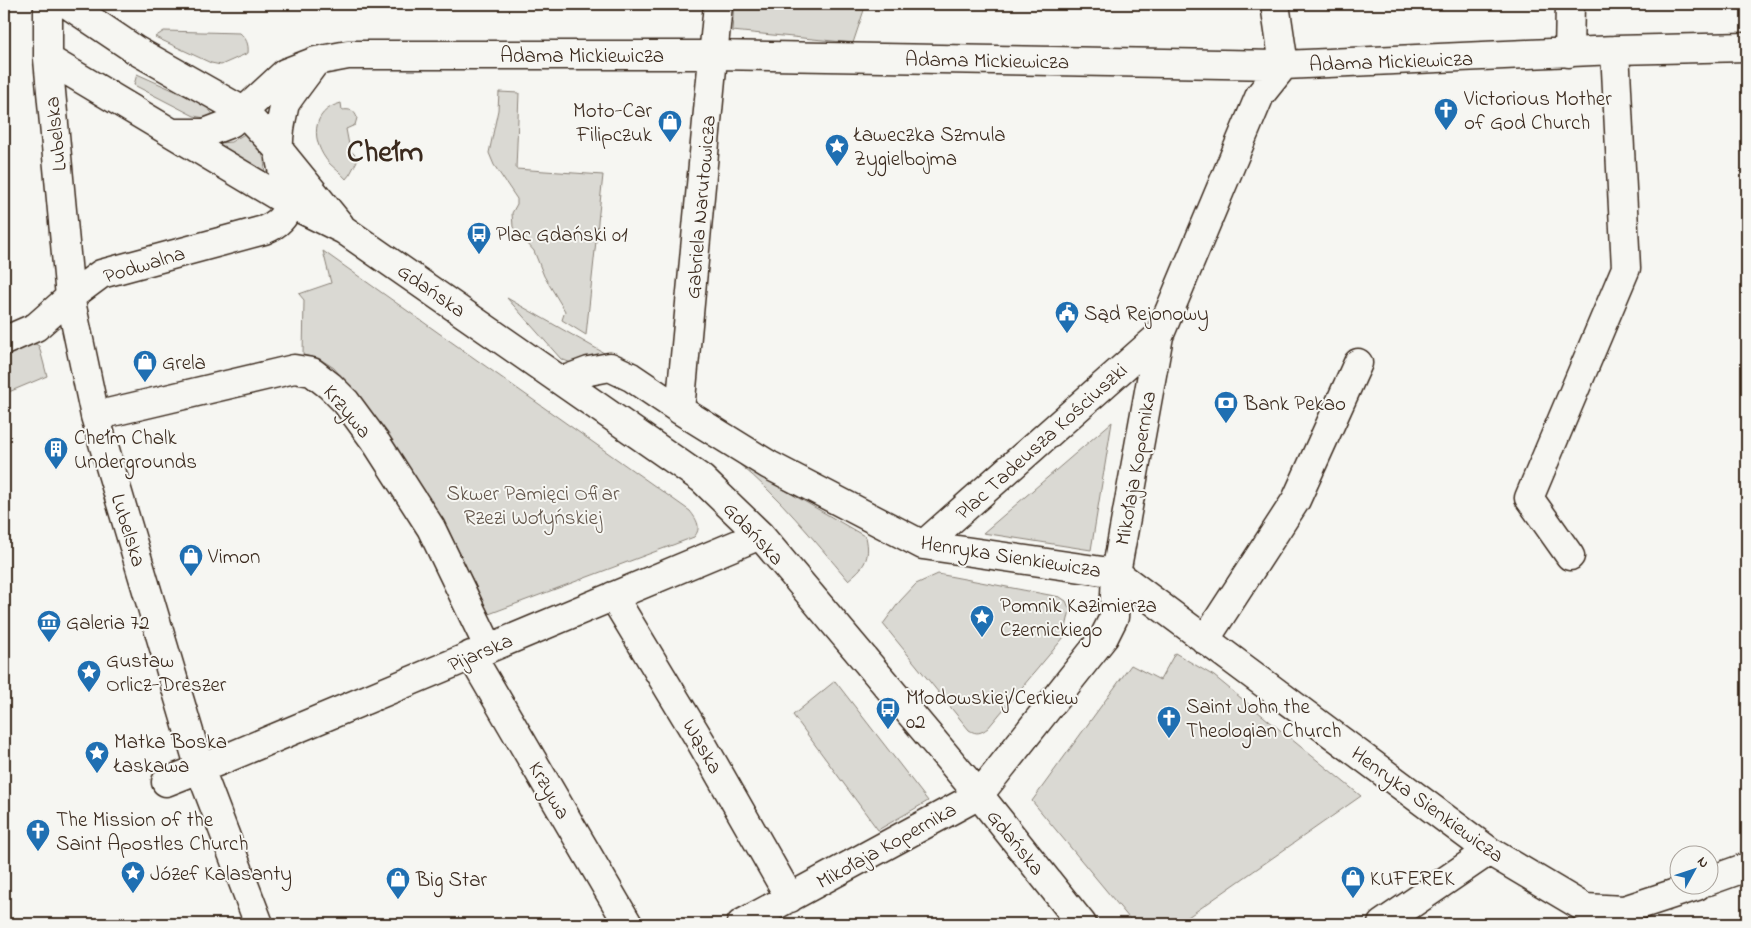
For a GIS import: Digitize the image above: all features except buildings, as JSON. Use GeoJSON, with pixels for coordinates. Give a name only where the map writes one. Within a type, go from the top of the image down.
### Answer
{"type":"FeatureCollection","features":[{"type":"Feature","properties":{"kind":"street","name":"Lubelska"},"geometry":{"type":"LineString","coordinates":[[48,4],[48,59],[70,297],[94,416],[200,769],[259,924]]}},
{"type":"Feature","properties":{"kind":"street","name":"Gdańska"},"geometry":{"type":"LineString","coordinates":[[67,4],[137,51],[243,111],[279,150],[344,230]]}},
{"type":"Feature","properties":{"kind":"street","name":"Gabriela Narutowicza"},"geometry":{"type":"LineString","coordinates":[[680,410],[715,55],[718,4]]}},
{"type":"Feature","properties":{"kind":"street"},"geometry":{"type":"LineString","coordinates":[[1275,4],[1284,65]]}},
{"type":"Feature","properties":{"kind":"street"},"geometry":{"type":"LineString","coordinates":[[1569,53],[1570,4]]}},
{"type":"Feature","properties":{"kind":"street","name":"Adama Mickiewicza"},"geometry":{"type":"LineString","coordinates":[[173,133],[205,133],[231,123],[285,73],[316,61],[348,55],[715,55],[1284,65],[1615,50],[1747,47]]}},
{"type":"Feature","properties":{"kind":"street"},"geometry":{"type":"LineString","coordinates":[[1570,556],[1529,498],[1626,268],[1615,50]]}},
{"type":"Feature","properties":{"kind":"street","name":"Gdańska"},"geometry":{"type":"LineString","coordinates":[[48,59],[289,204],[344,230],[702,479],[760,535],[979,795],[1082,924]]}},
{"type":"Feature","properties":{"kind":"street"},"geometry":{"type":"LineString","coordinates":[[289,204],[279,150],[284,106],[316,61]]}},
{"type":"Feature","properties":{"kind":"street","name":"Mikołaja Kopernika"},"geometry":{"type":"LineString","coordinates":[[741,924],[979,795],[1104,636],[1114,617],[1116,573],[1159,336],[1260,95],[1284,65]]}},
{"type":"Feature","properties":{"kind":"street","name":"Podwalna"},"geometry":{"type":"LineString","coordinates":[[4,341],[36,327],[70,297],[101,274],[272,227],[280,221],[289,204]]}},
{"type":"Feature","properties":{"kind":"street","name":"Plac Tadeusza Kościuszki"},"geometry":{"type":"LineString","coordinates":[[923,545],[1159,336]]}},
{"type":"Feature","properties":{"kind":"street"},"geometry":{"type":"LineString","coordinates":[[1205,640],[1296,500],[1358,363]]}},
{"type":"Feature","properties":{"kind":"street","name":"Henryka Sienkiewicza"},"geometry":{"type":"LineString","coordinates":[[562,381],[589,371],[610,367],[631,376],[680,410],[769,465],[923,545],[1116,573],[1489,851],[1582,916],[1624,910],[1668,896]]}},
{"type":"Feature","properties":{"kind":"street","name":"Krzywa"},"geometry":{"type":"LineString","coordinates":[[94,416],[294,369],[312,372],[330,386],[346,402],[395,471],[431,528],[480,652],[628,924]]}},
{"type":"Feature","properties":{"kind":"street","name":"Pijarska"},"geometry":{"type":"LineString","coordinates":[[166,782],[760,535]]}},
{"type":"Feature","properties":{"kind":"street","name":"Wąska"},"geometry":{"type":"LineString","coordinates":[[613,596],[790,898]]}},
{"type":"Feature","properties":{"kind":"street"},"geometry":{"type":"LineString","coordinates":[[1382,924],[1489,851]]}},
{"type":"Feature","properties":{"kind":"street"},"geometry":{"type":"LineString","coordinates":[[1718,877],[1747,867]]}},
{"type":"Feature","properties":{"kind":"green space"},"geometry":{"type":"Polygon","coordinates":[[[734,4],[866,4],[853,43],[732,31],[734,4]]]}},
{"type":"Feature","properties":{"kind":"green space"},"geometry":{"type":"Polygon","coordinates":[[[164,31],[240,33],[247,41],[248,53],[221,65],[211,63],[155,37],[164,31]]]}},
{"type":"Feature","properties":{"kind":"green space"},"geometry":{"type":"Polygon","coordinates":[[[137,74],[204,104],[213,116],[210,119],[194,116],[134,85],[137,74]]]}},
{"type":"Feature","properties":{"kind":"green space"},"geometry":{"type":"Polygon","coordinates":[[[499,92],[519,93],[516,169],[603,175],[586,335],[562,320],[565,311],[544,276],[534,251],[513,227],[512,213],[517,204],[517,199],[494,165],[489,153],[498,110],[499,92]]]}},
{"type":"Feature","properties":{"kind":"green space"},"geometry":{"type":"Polygon","coordinates":[[[341,103],[342,110],[355,113],[357,118],[355,125],[346,129],[350,150],[355,155],[357,161],[346,179],[323,155],[317,137],[319,120],[331,107],[341,103]]]}},
{"type":"Feature","properties":{"kind":"green space"},"geometry":{"type":"Polygon","coordinates":[[[248,132],[263,156],[264,174],[209,144],[231,142],[248,132]]]}},
{"type":"Feature","properties":{"kind":"green space","name":"Skwer Pamięci Ofiar Rzezi Wołyńskiej"},"geometry":{"type":"Polygon","coordinates":[[[323,251],[690,511],[698,524],[698,530],[694,537],[489,614],[446,525],[444,527],[373,415],[334,368],[320,359],[303,355],[304,300],[299,294],[331,283],[323,251]]]}},
{"type":"Feature","properties":{"kind":"green space"},"geometry":{"type":"Polygon","coordinates":[[[507,298],[620,362],[574,364],[561,359],[507,298]]]}},
{"type":"Feature","properties":{"kind":"green space"},"geometry":{"type":"Polygon","coordinates":[[[30,341],[39,346],[47,376],[4,394],[4,351],[30,341]]]}},
{"type":"Feature","properties":{"kind":"green space"},"geometry":{"type":"Polygon","coordinates":[[[1112,422],[1091,550],[983,533],[1112,422]]]}},
{"type":"Feature","properties":{"kind":"green space"},"geometry":{"type":"Polygon","coordinates":[[[738,463],[866,537],[867,557],[858,571],[848,580],[782,504],[738,463]]]}},
{"type":"Feature","properties":{"kind":"green space"},"geometry":{"type":"Polygon","coordinates":[[[938,574],[1060,597],[1066,601],[1070,610],[1064,637],[988,728],[979,733],[969,730],[883,624],[900,601],[916,584],[938,574]]]}},
{"type":"Feature","properties":{"kind":"green space"},"geometry":{"type":"Polygon","coordinates":[[[1175,653],[1214,676],[1361,796],[1178,924],[1134,924],[1032,801],[1131,665],[1160,680],[1175,653]]]}},
{"type":"Feature","properties":{"kind":"green space"},"geometry":{"type":"Polygon","coordinates":[[[835,681],[928,801],[878,830],[793,715],[835,681]]]}},
{"type":"Feature","properties":{"kind":"place","name":"Victorious Mother of God Church"},"geometry":{"type":"Point","coordinates":[1446,131]}},
{"type":"Feature","properties":{"kind":"place","name":"Moto-Car Filipczuk"},"geometry":{"type":"Point","coordinates":[670,143]}},
{"type":"Feature","properties":{"kind":"place","name":"Ławeczka Szmula Zygielbojma"},"geometry":{"type":"Point","coordinates":[837,167]}},
{"type":"Feature","properties":{"kind":"place","name":"Plac Gdański 01"},"geometry":{"type":"Point","coordinates":[479,255]}},
{"type":"Feature","properties":{"kind":"place","name":"Sąd Rejonowy"},"geometry":{"type":"Point","coordinates":[1067,334]}},
{"type":"Feature","properties":{"kind":"place","name":"Grela"},"geometry":{"type":"Point","coordinates":[145,383]}},
{"type":"Feature","properties":{"kind":"place","name":"Bank Pekao"},"geometry":{"type":"Point","coordinates":[1226,424]}},
{"type":"Feature","properties":{"kind":"place","name":"Chełm Chalk Undergrounds"},"geometry":{"type":"Point","coordinates":[56,470]}},
{"type":"Feature","properties":{"kind":"place","name":"Vimon"},"geometry":{"type":"Point","coordinates":[191,577]}},
{"type":"Feature","properties":{"kind":"place","name":"Pomnik Kazimierza Czernickiego"},"geometry":{"type":"Point","coordinates":[982,638]}},
{"type":"Feature","properties":{"kind":"place","name":"Galeria 72"},"geometry":{"type":"Point","coordinates":[49,643]}},
{"type":"Feature","properties":{"kind":"place","name":"Gustaw Orlicz-Dreszer"},"geometry":{"type":"Point","coordinates":[89,693]}},
{"type":"Feature","properties":{"kind":"place","name":"Młodowskiej/Cerkiew 02"},"geometry":{"type":"Point","coordinates":[888,730]}},
{"type":"Feature","properties":{"kind":"place","name":"Saint John the Theologian Church"},"geometry":{"type":"Point","coordinates":[1169,739]}},
{"type":"Feature","properties":{"kind":"place","name":"Matka Boska Łaskawa"},"geometry":{"type":"Point","coordinates":[97,774]}},
{"type":"Feature","properties":{"kind":"place","name":"The Mission of the Saint Apostles Church"},"geometry":{"type":"Point","coordinates":[38,852]}},
{"type":"Feature","properties":{"kind":"place","name":"Józef Kalasanty"},"geometry":{"type":"Point","coordinates":[133,894]}},
{"type":"Feature","properties":{"kind":"place","name":"KUFEREK"},"geometry":{"type":"Point","coordinates":[1353,899]}},
{"type":"Feature","properties":{"kind":"place","name":"Big Star"},"geometry":{"type":"Point","coordinates":[398,900]}},
{"type":"Feature","properties":{"kind":"district","name":"Chełm"},"geometry":{"type":"Point","coordinates":[385,150]}}]}
